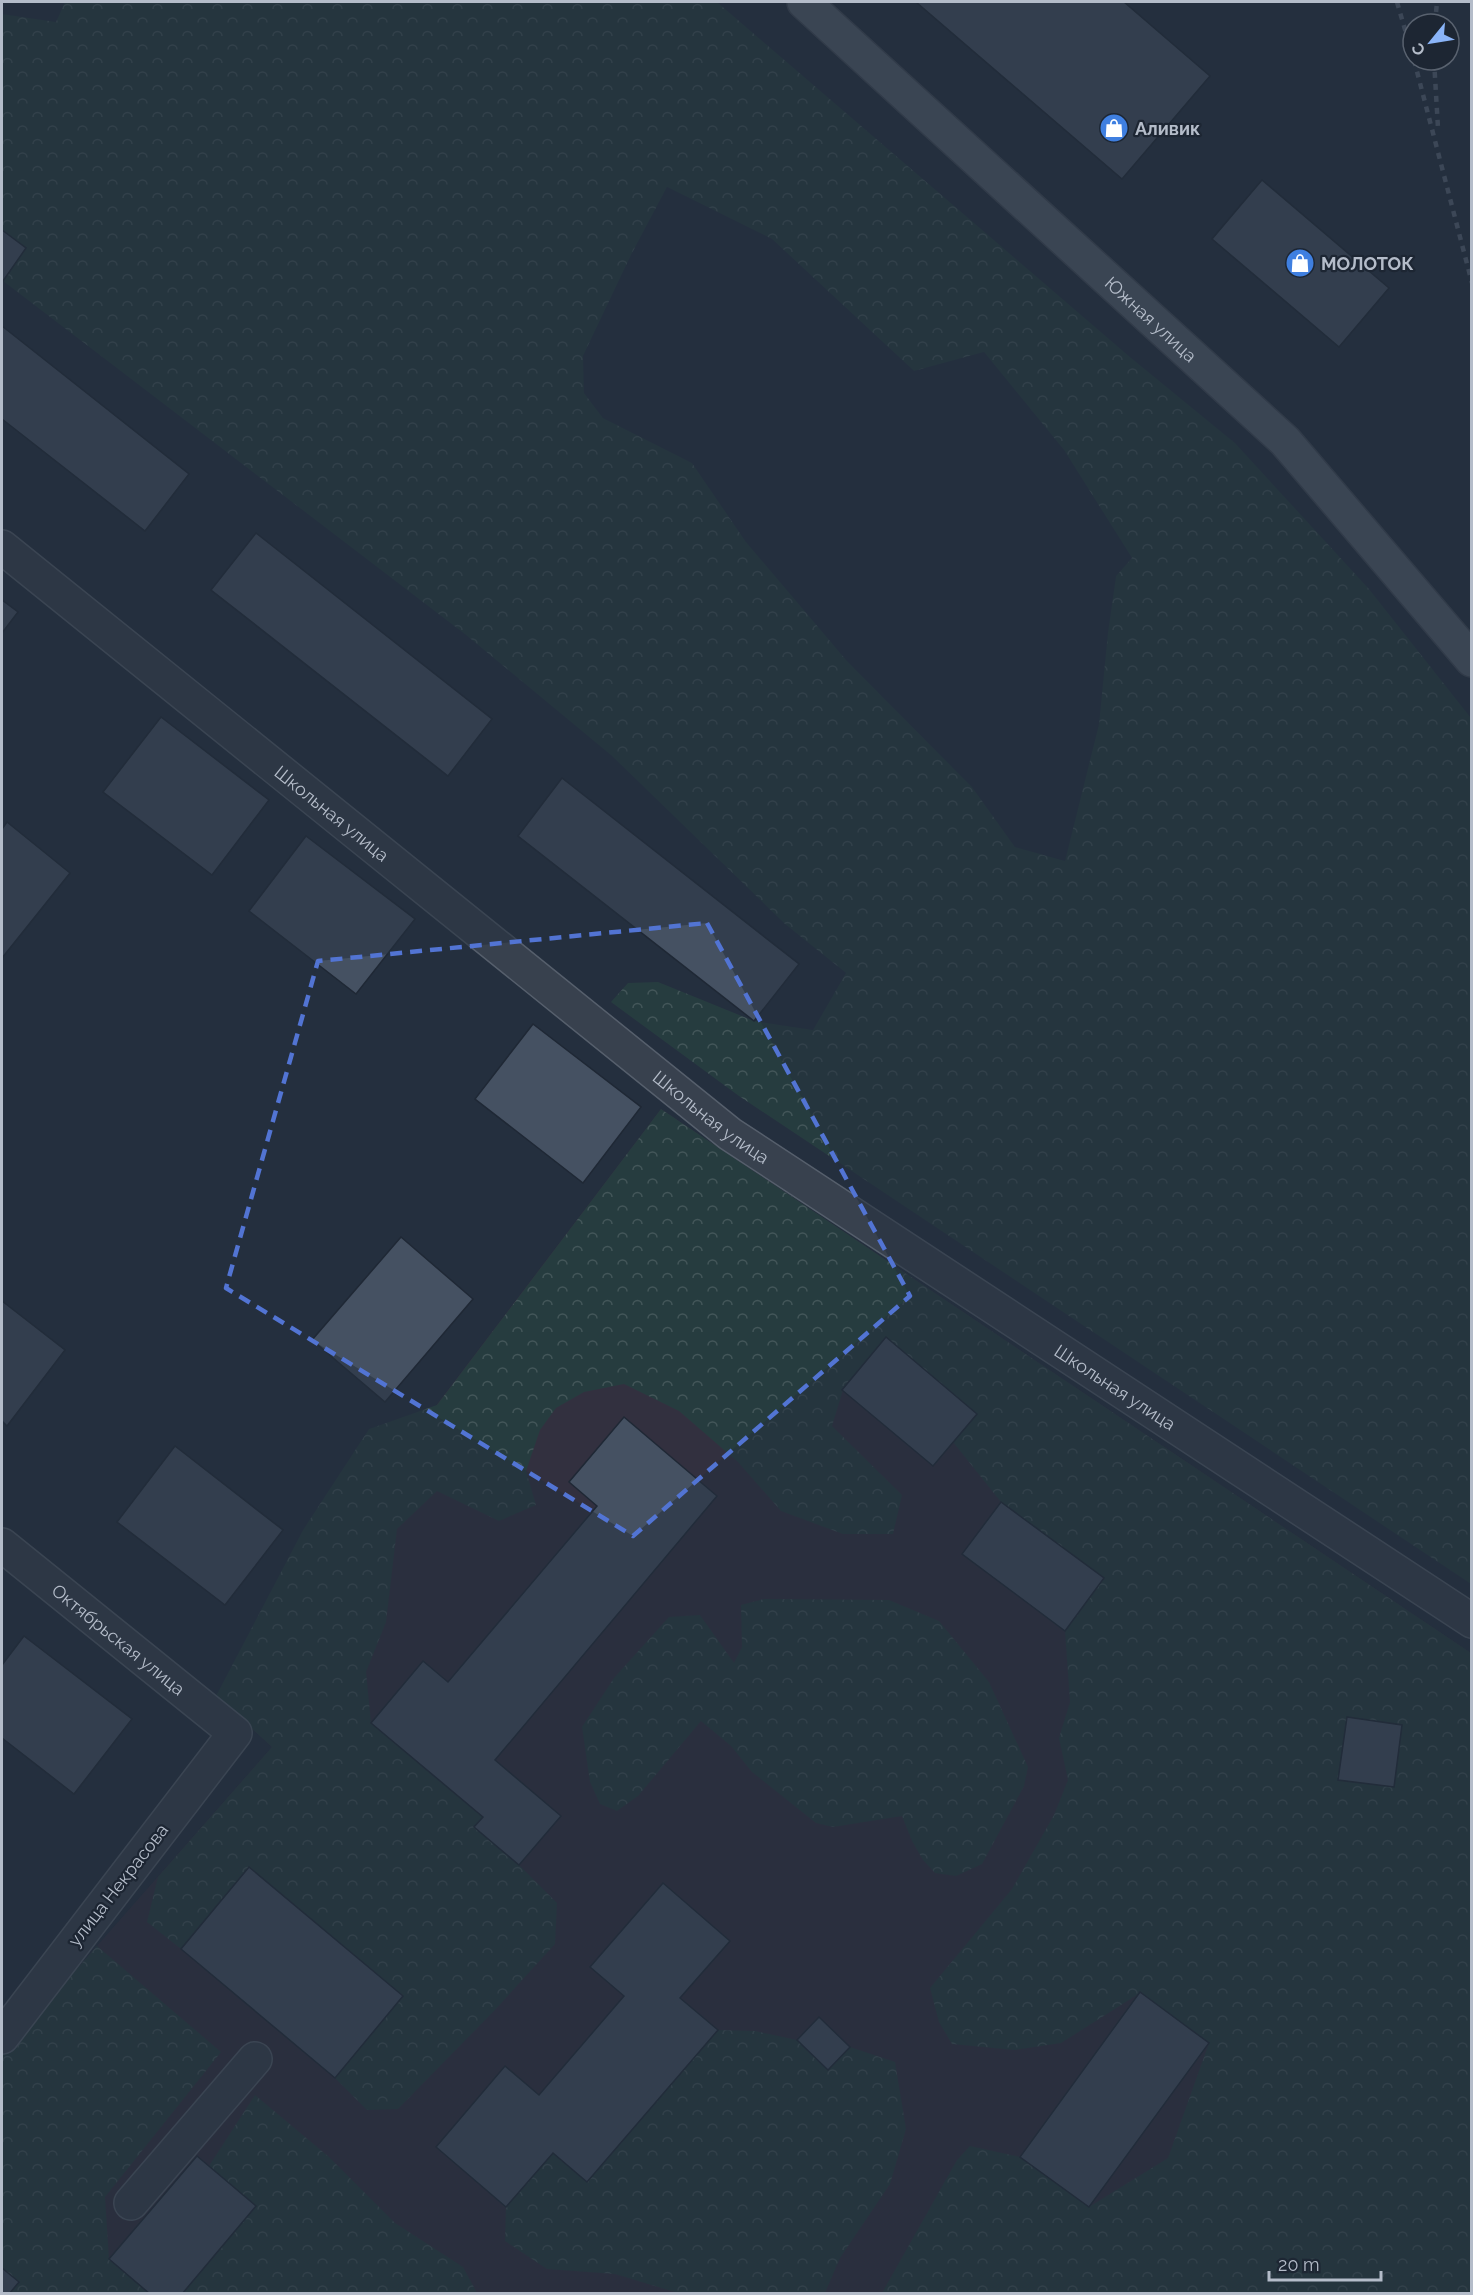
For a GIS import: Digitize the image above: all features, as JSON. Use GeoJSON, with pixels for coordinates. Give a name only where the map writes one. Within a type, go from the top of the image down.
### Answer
{"type":"FeatureCollection","features":[{"type":"Feature","properties":{"kind":"main road","name":"Южная улица"},"geometry":{"type":"LineString","coordinates":[[804,2],[1284,441],[1472,660]]}},
{"type":"Feature","properties":{"kind":"street","name":"Школьная улица"},"geometry":{"type":"LineString","coordinates":[[2,547],[730,1134],[1472,1621]]}},
{"type":"Feature","properties":{"kind":"street","name":"Октябрьская улица"},"geometry":{"type":"LineString","coordinates":[[2,1545],[235,1733]]}},
{"type":"Feature","properties":{"kind":"street","name":"улица Некрасова"},"geometry":{"type":"LineString","coordinates":[[2,2037],[235,1733]]}},
{"type":"Feature","properties":{"kind":"street"},"geometry":{"type":"LineString","coordinates":[[130,2203],[255,2059]]}},
{"type":"Feature","properties":{"kind":"highlighted area"},"geometry":{"type":"Polygon","coordinates":[[[707,923],[910,1296],[633,1536],[226,1288],[318,961],[707,923]]]}},
{"type":"Feature","properties":{"kind":"shaded area"},"geometry":{"type":"Polygon","coordinates":[[[661,1109],[1471,1653],[1471,2293],[2,2294],[2,2054],[272,1747],[216,1696],[661,1109]]]}},
{"type":"Feature","properties":{"kind":"green space"},"geometry":{"type":"Polygon","coordinates":[[[65,2],[717,2],[1130,357],[1235,443],[1369,589],[1471,718],[1471,1584],[739,1096],[611,1002],[628,983],[658,982],[754,1021],[813,1030],[846,973],[785,924],[612,756],[466,635],[3,281],[26,248],[2,230],[2,14],[56,22],[65,2]],[[667,187],[631,255],[583,356],[584,393],[603,418],[692,463],[746,542],[847,661],[972,787],[1015,847],[1065,861],[1099,724],[1116,576],[1132,558],[1064,450],[984,352],[914,371],[772,239],[667,187]]]}},
{"type":"Feature","properties":{"kind":"green space"},"geometry":{"type":"Polygon","coordinates":[[[661,1109],[1471,1653],[1471,2293],[882,2293],[957,2160],[970,2146],[1020,2157],[1089,2207],[1168,2158],[1209,2043],[1140,1993],[1061,2043],[1014,2050],[952,2044],[939,2022],[930,1988],[1012,1889],[1054,1815],[1068,1780],[1059,1738],[1070,1702],[1065,1631],[1104,1578],[1001,1502],[953,1442],[977,1414],[886,1337],[843,1390],[832,1426],[902,1495],[893,1534],[843,1534],[781,1511],[738,1462],[679,1411],[624,1384],[584,1392],[556,1408],[540,1430],[526,1471],[536,1505],[499,1521],[437,1491],[397,1529],[386,1622],[366,1672],[371,1723],[483,1817],[475,1827],[519,1865],[557,1903],[555,1944],[494,2011],[398,2109],[367,2110],[335,2078],[403,1996],[250,1868],[181,1949],[147,1922],[158,1877],[272,1747],[216,1696],[303,1530],[369,1429],[437,1405],[661,1109]]]}},
{"type":"Feature","properties":{"kind":"green space"},"geometry":{"type":"Polygon","coordinates":[[[764,1599],[889,1600],[939,1621],[989,1682],[1028,1767],[1024,1786],[982,1864],[956,1876],[935,1873],[923,1860],[912,1841],[902,1816],[833,1827],[816,1823],[752,1772],[731,1746],[701,1721],[638,1796],[617,1811],[600,1804],[590,1782],[582,1727],[614,1678],[669,1617],[700,1615],[734,1663],[742,1647],[741,1605],[764,1599]]]}},
{"type":"Feature","properties":{"kind":"green space"},"geometry":{"type":"Polygon","coordinates":[[[97,1946],[221,2052],[105,2197],[109,2259],[150,2293],[2,2294],[2,2054],[97,1946]]]}},
{"type":"Feature","properties":{"kind":"green space"},"geometry":{"type":"Polygon","coordinates":[[[718,2030],[755,2031],[797,2040],[828,2070],[850,2047],[895,2062],[906,2129],[890,2184],[840,2258],[825,2293],[678,2293],[615,2274],[547,2269],[505,2241],[506,2207],[553,2153],[718,2030]]]}},
{"type":"Feature","properties":{"kind":"green space"},"geometry":{"type":"Polygon","coordinates":[[[255,2095],[329,2157],[395,2223],[463,2267],[477,2293],[182,2294],[256,2206],[209,2166],[255,2095]]]}},
{"type":"Feature","properties":{"kind":"building","name":"Аливик"},"geometry":{"type":"Polygon","coordinates":[[[916,2],[1124,2],[1210,76],[1122,179],[916,2]]]}},
{"type":"Feature","properties":{"kind":"building","name":"МОЛОТОК"},"geometry":{"type":"Polygon","coordinates":[[[1262,180],[1389,288],[1339,347],[1212,239],[1262,180]]]}},
{"type":"Feature","properties":{"kind":"building"},"geometry":{"type":"Polygon","coordinates":[[[2,230],[26,248],[3,281],[2,280],[2,230]]]}},
{"type":"Feature","properties":{"kind":"building"},"geometry":{"type":"Polygon","coordinates":[[[2,326],[189,474],[145,531],[2,419],[2,326]]]}},
{"type":"Feature","properties":{"kind":"building"},"geometry":{"type":"Polygon","coordinates":[[[256,533],[492,719],[448,776],[211,590],[256,533]]]}},
{"type":"Feature","properties":{"kind":"building"},"geometry":{"type":"Polygon","coordinates":[[[2,600],[18,612],[2,633],[2,600]]]}},
{"type":"Feature","properties":{"kind":"building"},"geometry":{"type":"Polygon","coordinates":[[[161,717],[269,800],[212,875],[103,792],[161,717]]]}},
{"type":"Feature","properties":{"kind":"building"},"geometry":{"type":"Polygon","coordinates":[[[562,778],[799,964],[754,1021],[518,836],[562,778]]]}},
{"type":"Feature","properties":{"kind":"building"},"geometry":{"type":"Polygon","coordinates":[[[7,822],[70,873],[2,958],[2,829],[7,822]]]}},
{"type":"Feature","properties":{"kind":"building"},"geometry":{"type":"Polygon","coordinates":[[[306,836],[415,919],[356,994],[249,911],[306,836]]]}},
{"type":"Feature","properties":{"kind":"building"},"geometry":{"type":"Polygon","coordinates":[[[533,1024],[641,1107],[583,1183],[475,1099],[533,1024]]]}},
{"type":"Feature","properties":{"kind":"building"},"geometry":{"type":"Polygon","coordinates":[[[401,1237],[473,1299],[385,1402],[312,1340],[401,1237]]]}},
{"type":"Feature","properties":{"kind":"building"},"geometry":{"type":"Polygon","coordinates":[[[2,1301],[65,1350],[7,1426],[2,1421],[2,1301]]]}},
{"type":"Feature","properties":{"kind":"building"},"geometry":{"type":"Polygon","coordinates":[[[886,1337],[977,1414],[933,1466],[842,1390],[886,1337]]]}},
{"type":"Feature","properties":{"kind":"building"},"geometry":{"type":"Polygon","coordinates":[[[624,1417],[717,1496],[495,1760],[561,1816],[519,1865],[474,1827],[483,1817],[371,1723],[423,1661],[448,1682],[597,1506],[569,1482],[624,1417]]]}},
{"type":"Feature","properties":{"kind":"building"},"geometry":{"type":"Polygon","coordinates":[[[175,1446],[283,1530],[225,1605],[117,1522],[175,1446]]]}},
{"type":"Feature","properties":{"kind":"building"},"geometry":{"type":"Polygon","coordinates":[[[1001,1502],[1104,1578],[1065,1631],[962,1554],[1001,1502]]]}},
{"type":"Feature","properties":{"kind":"building"},"geometry":{"type":"Polygon","coordinates":[[[24,1636],[132,1719],[74,1794],[2,1738],[2,1665],[24,1636]]]}},
{"type":"Feature","properties":{"kind":"building"},"geometry":{"type":"Polygon","coordinates":[[[1347,1717],[1402,1725],[1394,1787],[1338,1780],[1347,1717]]]}},
{"type":"Feature","properties":{"kind":"building"},"geometry":{"type":"Polygon","coordinates":[[[249,1867],[403,1996],[335,2078],[181,1949],[249,1867]]]}},
{"type":"Feature","properties":{"kind":"building"},"geometry":{"type":"Polygon","coordinates":[[[663,1883],[730,1941],[680,1998],[718,2030],[587,2182],[553,2153],[506,2207],[436,2147],[505,2066],[539,2095],[624,1996],[590,1967],[663,1883]]]}},
{"type":"Feature","properties":{"kind":"building"},"geometry":{"type":"Polygon","coordinates":[[[1140,1992],[1209,2043],[1089,2207],[1020,2157],[1140,1992]]]}},
{"type":"Feature","properties":{"kind":"building"},"geometry":{"type":"Polygon","coordinates":[[[819,2017],[850,2047],[828,2070],[797,2040],[819,2017]]]}},
{"type":"Feature","properties":{"kind":"building"},"geometry":{"type":"Polygon","coordinates":[[[197,2156],[256,2206],[182,2294],[150,2294],[109,2259],[197,2156]]]}},
{"type":"Feature","properties":{"kind":"building"},"geometry":{"type":"Polygon","coordinates":[[[2,2268],[19,2282],[9,2294],[2,2294],[2,2268]]]}},
{"type":"Feature","properties":{"kind":"railway"},"geometry":{"type":"LineString","coordinates":[[1397,2],[1401,16]]}},
{"type":"Feature","properties":{"kind":"railway"},"geometry":{"type":"LineString","coordinates":[[1436,12],[1437,2]]}},
{"type":"Feature","properties":{"kind":"railway"},"geometry":{"type":"LineString","coordinates":[[1417,72],[1472,283]]}},
{"type":"Feature","properties":{"kind":"railway"},"geometry":{"type":"LineString","coordinates":[[1435,72],[1438,128]]}},
{"type":"Feature","properties":{"kind":"place","name":"Аливик"},"geometry":{"type":"Point","coordinates":[1114,128]}},
{"type":"Feature","properties":{"kind":"place","name":"МОЛОТОК"},"geometry":{"type":"Point","coordinates":[1300,263]}}]}
